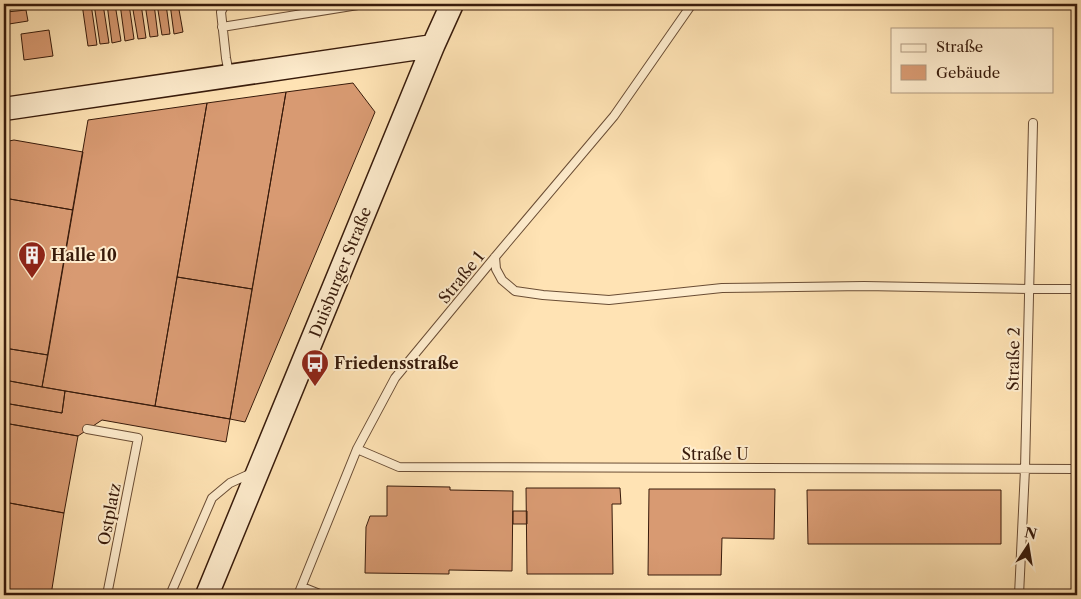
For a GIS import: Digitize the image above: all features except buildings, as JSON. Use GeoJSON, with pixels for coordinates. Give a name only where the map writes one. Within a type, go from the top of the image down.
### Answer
{"type":"FeatureCollection","features":[{"type":"Feature","properties":{"kind":"main road","name":"Duisburger Straße"},"geometry":{"type":"LineString","coordinates":[[207,595],[452,4]]}},
{"type":"Feature","properties":{"kind":"main road"},"geometry":{"type":"LineString","coordinates":[[4,109],[433,46]]}},
{"type":"Feature","properties":{"kind":"lane"},"geometry":{"type":"LineString","coordinates":[[225,4],[221,12],[230,76]]}},
{"type":"Feature","properties":{"kind":"lane"},"geometry":{"type":"LineString","coordinates":[[222,26],[364,4]]}},
{"type":"Feature","properties":{"kind":"lane","name":"Straße 1"},"geometry":{"type":"LineString","coordinates":[[300,591],[357,449],[395,378],[614,116],[692,4]]}},
{"type":"Feature","properties":{"kind":"lane","name":"Straße 2"},"geometry":{"type":"LineString","coordinates":[[1019,595],[1033,123]]}},
{"type":"Feature","properties":{"kind":"lane"},"geometry":{"type":"LineString","coordinates":[[495,257],[496,269],[502,280],[515,291],[609,300],[722,288],[864,286],[1077,289]]}},
{"type":"Feature","properties":{"kind":"lane","name":"Ostplatz"},"geometry":{"type":"LineString","coordinates":[[87,430],[138,438],[107,595]]}},
{"type":"Feature","properties":{"kind":"lane","name":"Straße U"},"geometry":{"type":"LineString","coordinates":[[357,449],[399,466],[1077,469]]}},
{"type":"Feature","properties":{"kind":"lane"},"geometry":{"type":"LineString","coordinates":[[170,595],[212,498],[230,482],[258,471]]}},
{"type":"Feature","properties":{"kind":"lane"},"geometry":{"type":"LineString","coordinates":[[300,591],[322,595]]}},
{"type":"Feature","properties":{"kind":"place","name":"Halle 10"},"geometry":{"type":"Point","coordinates":[32,279]}},
{"type":"Feature","properties":{"kind":"place","name":"Friedensstraße"},"geometry":{"type":"Point","coordinates":[315,387]}}]}
